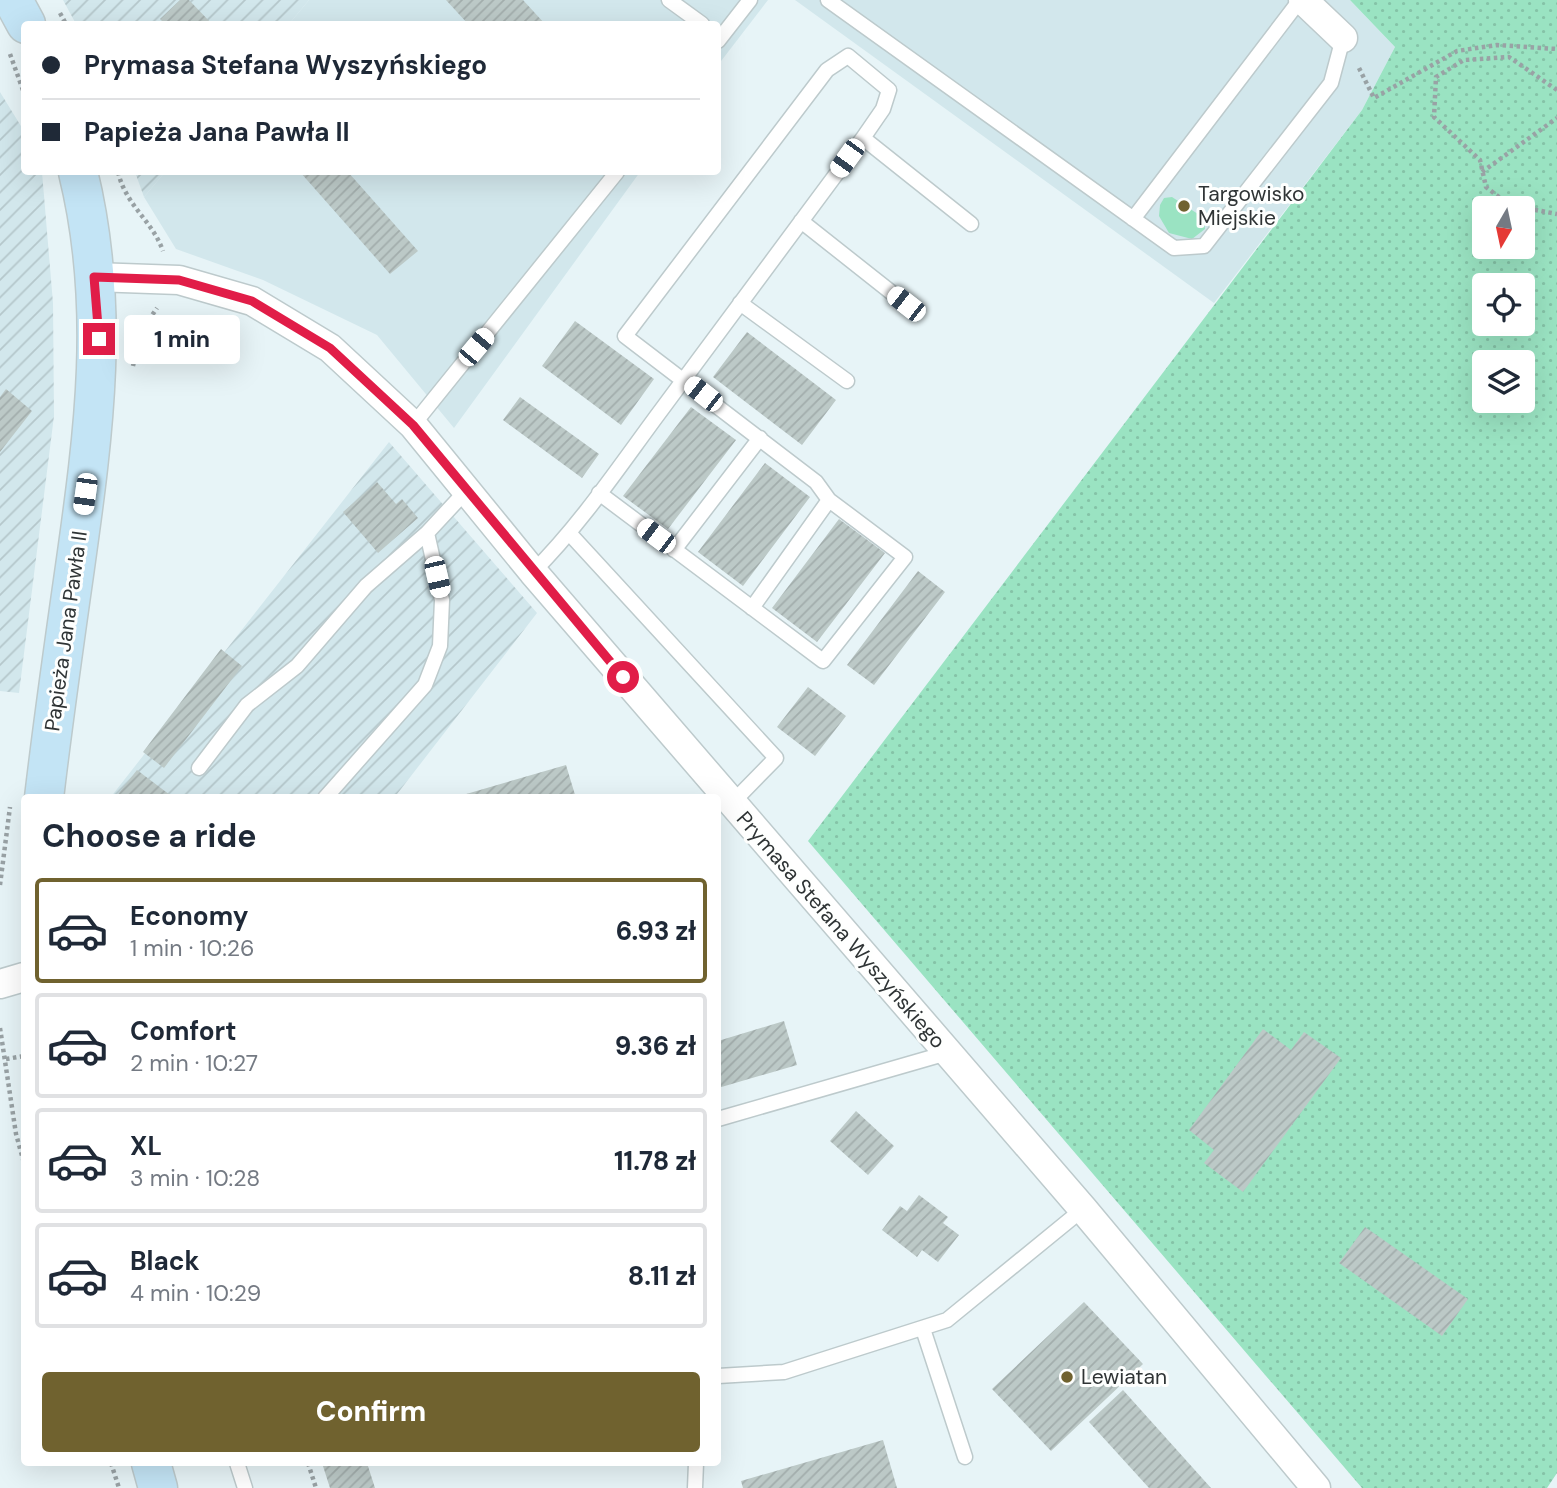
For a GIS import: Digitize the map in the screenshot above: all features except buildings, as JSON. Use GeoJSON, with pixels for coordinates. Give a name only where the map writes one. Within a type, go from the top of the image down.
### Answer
{"type":"FeatureCollection","features":[{"type":"Feature","properties":{"kind":"street"},"geometry":{"type":"LineString","coordinates":[[13,0],[16,35]]}},
{"type":"Feature","properties":{"kind":"street"},"geometry":{"type":"LineString","coordinates":[[1301,0],[1343,38]]}},
{"type":"Feature","properties":{"kind":"street","name":"Papieża Jana Pawła II"},"geometry":{"type":"LineString","coordinates":[[45,794],[96,416],[99,339],[94,277],[78,175]]}},
{"type":"Feature","properties":{"kind":"street","name":"Prymasa Stefana Wyszyńskiego"},"geometry":{"type":"LineString","coordinates":[[94,277],[179,280],[252,301],[330,348],[413,425],[533,572],[1083,1209],[1316,1488]]}},
{"type":"Feature","properties":{"kind":"street"},"geometry":{"type":"LineString","coordinates":[[0,984],[21,978]]}},
{"type":"Feature","properties":{"kind":"street"},"geometry":{"type":"LineString","coordinates":[[152,1466],[158,1488]]}},
{"type":"Feature","properties":{"kind":"lane"},"geometry":{"type":"LineString","coordinates":[[669,0],[698,21]]}},
{"type":"Feature","properties":{"kind":"lane"},"geometry":{"type":"LineString","coordinates":[[721,34],[750,0]]}},
{"type":"Feature","properties":{"kind":"lane"},"geometry":{"type":"LineString","coordinates":[[828,0],[1174,248],[1204,246],[1331,83],[1343,38]]}},
{"type":"Feature","properties":{"kind":"lane"},"geometry":{"type":"LineString","coordinates":[[1133,219],[1301,0]]}},
{"type":"Feature","properties":{"kind":"lane"},"geometry":{"type":"LineString","coordinates":[[533,572],[569,534],[684,380],[863,138],[883,109],[889,90],[848,56],[827,70],[625,336],[684,380],[817,482],[829,500],[905,557],[823,662],[599,494]]}},
{"type":"Feature","properties":{"kind":"lane"},"geometry":{"type":"LineString","coordinates":[[863,138],[971,224]]}},
{"type":"Feature","properties":{"kind":"lane"},"geometry":{"type":"LineString","coordinates":[[413,425],[615,175]]}},
{"type":"Feature","properties":{"kind":"lane"},"geometry":{"type":"LineString","coordinates":[[801,221],[906,304]]}},
{"type":"Feature","properties":{"kind":"lane"},"geometry":{"type":"LineString","coordinates":[[740,303],[847,381]]}},
{"type":"Feature","properties":{"kind":"lane"},"geometry":{"type":"LineString","coordinates":[[674,550],[760,438]]}},
{"type":"Feature","properties":{"kind":"lane"},"geometry":{"type":"LineString","coordinates":[[199,768],[247,705],[297,666],[366,586],[427,533],[466,491]]}},
{"type":"Feature","properties":{"kind":"lane"},"geometry":{"type":"LineString","coordinates":[[752,608],[829,500]]}},
{"type":"Feature","properties":{"kind":"lane"},"geometry":{"type":"LineString","coordinates":[[329,794],[425,685],[440,646],[442,600],[427,533]]}},
{"type":"Feature","properties":{"kind":"lane"},"geometry":{"type":"LineString","coordinates":[[569,534],[776,758],[732,803]]}},
{"type":"Feature","properties":{"kind":"lane"},"geometry":{"type":"LineString","coordinates":[[721,1118],[947,1053]]}},
{"type":"Feature","properties":{"kind":"lane"},"geometry":{"type":"LineString","coordinates":[[721,1376],[784,1371],[947,1320],[1083,1209]]}},
{"type":"Feature","properties":{"kind":"lane"},"geometry":{"type":"LineString","coordinates":[[923,1329],[965,1457]]}},
{"type":"Feature","properties":{"kind":"lane"},"geometry":{"type":"LineString","coordinates":[[238,1466],[245,1488]]}},
{"type":"Feature","properties":{"kind":"lane"},"geometry":{"type":"LineString","coordinates":[[695,1488],[696,1466]]}},
{"type":"Feature","properties":{"kind":"path"},"geometry":{"type":"LineString","coordinates":[[16,35],[21,71]]}},
{"type":"Feature","properties":{"kind":"path"},"geometry":{"type":"LineString","coordinates":[[1343,38],[1374,98],[1457,51],[1497,45],[1557,49]]}},
{"type":"Feature","properties":{"kind":"path"},"geometry":{"type":"LineString","coordinates":[[1497,45],[1509,57],[1557,90]]}},
{"type":"Feature","properties":{"kind":"path"},"geometry":{"type":"LineString","coordinates":[[1509,57],[1464,60],[1436,77],[1434,117],[1480,160],[1486,187],[1509,205],[1557,215]]}},
{"type":"Feature","properties":{"kind":"path"},"geometry":{"type":"LineString","coordinates":[[1482,172],[1557,118]]}},
{"type":"Feature","properties":{"kind":"path"},"geometry":{"type":"LineString","coordinates":[[0,1028],[21,1152]]}},
{"type":"Feature","properties":{"kind":"path"},"geometry":{"type":"LineString","coordinates":[[6,1059],[21,1056]]}},
{"type":"Feature","properties":{"kind":"path"},"geometry":{"type":"LineString","coordinates":[[112,1466],[119,1488]]}},
{"type":"Feature","properties":{"kind":"path"},"geometry":{"type":"LineString","coordinates":[[309,1466],[316,1488]]}},
{"type":"Feature","properties":{"kind":"shaded area"},"geometry":{"type":"Polygon","coordinates":[[[63,0],[309,0],[292,21],[74,21],[63,0]]]}},
{"type":"Feature","properties":{"kind":"shaded area"},"geometry":{"type":"Polygon","coordinates":[[[309,0],[768,0],[721,61],[721,21],[292,21],[309,0]]]}},
{"type":"Feature","properties":{"kind":"shaded area","name":"Targowisko Miejskie"},"geometry":{"type":"Polygon","coordinates":[[[795,0],[1350,0],[1395,47],[1362,110],[1214,303],[795,0]]]}},
{"type":"Feature","properties":{"kind":"shaded area"},"geometry":{"type":"Polygon","coordinates":[[[0,92],[21,126],[21,175],[42,175],[53,303],[54,416],[19,693],[0,691],[0,92]]]}},
{"type":"Feature","properties":{"kind":"shaded area"},"geometry":{"type":"Polygon","coordinates":[[[136,175],[162,175],[144,197],[136,175]]]}},
{"type":"Feature","properties":{"kind":"shaded area"},"geometry":{"type":"Polygon","coordinates":[[[162,175],[638,175],[454,428],[377,335],[263,280],[176,249],[144,197],[162,175]]]}},
{"type":"Feature","properties":{"kind":"shaded area"},"geometry":{"type":"Polygon","coordinates":[[[389,442],[537,613],[397,794],[113,794],[389,442]]]}},
{"type":"Feature","properties":{"kind":"green space"},"geometry":{"type":"Polygon","coordinates":[[[1350,0],[1557,0],[1557,1473],[1547,1488],[1362,1488],[808,841],[1362,110],[1395,47],[1350,0]]]}},
{"type":"Feature","properties":{"kind":"green space"},"geometry":{"type":"Polygon","coordinates":[[[1172,197],[1204,218],[1205,229],[1192,239],[1169,233],[1159,216],[1164,198],[1172,197]]]}},
{"type":"Feature","properties":{"kind":"place","name":"Targowisko Miejskie"},"geometry":{"type":"Point","coordinates":[1184,206]}},
{"type":"Feature","properties":{"kind":"place","name":"Lewiatan"},"geometry":{"type":"Point","coordinates":[1067,1377]}},
{"type":"Feature","properties":{"kind":"route"},"geometry":{"type":"LineString","coordinates":[[99,339],[94,277],[161,278],[179,280],[252,301],[330,348],[413,425],[623,677]]}}]}
